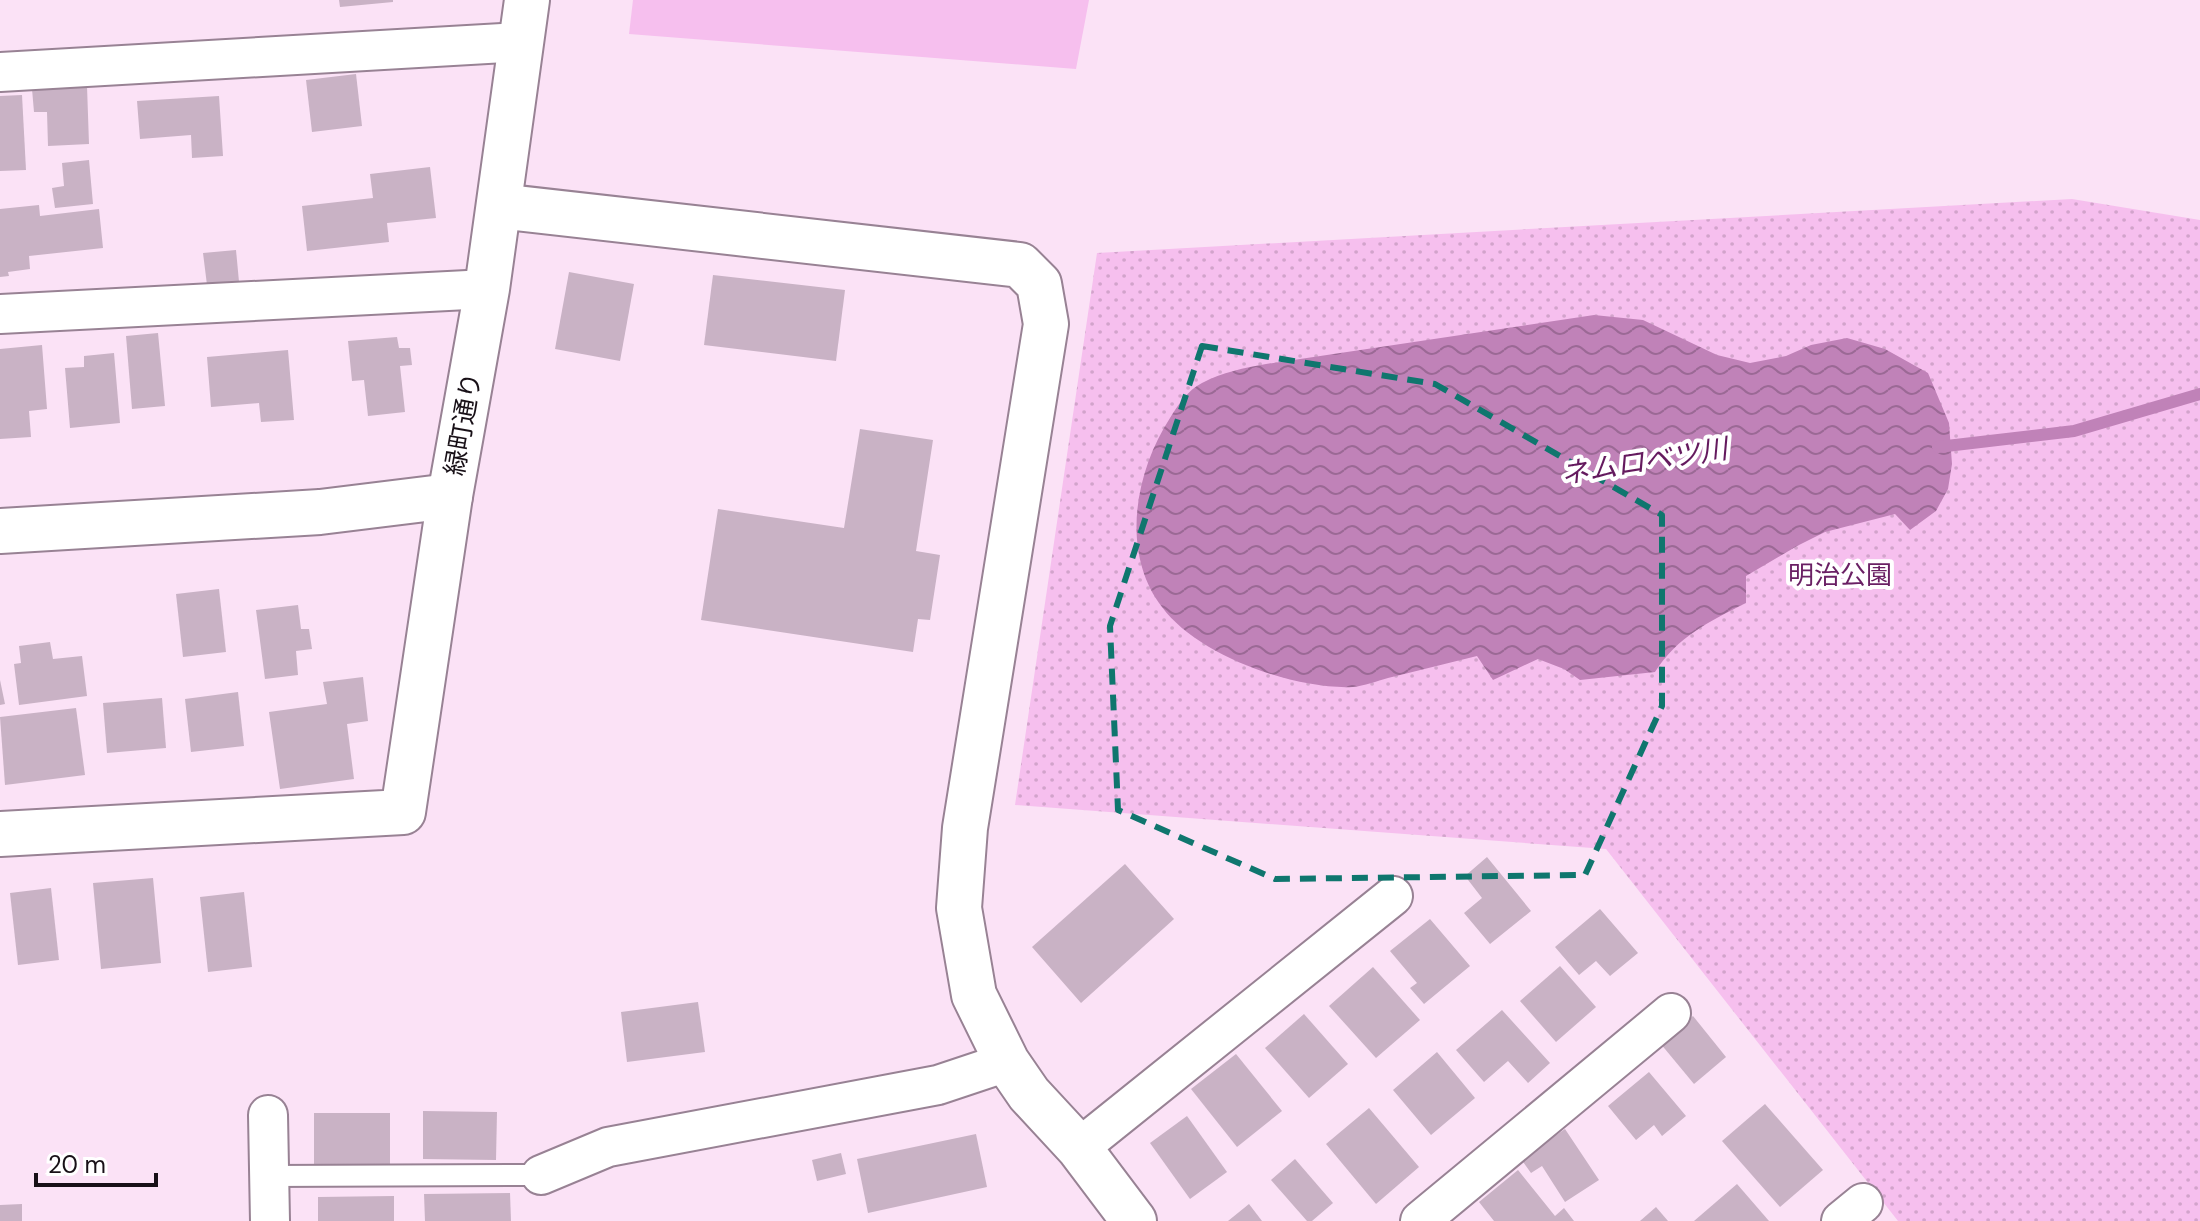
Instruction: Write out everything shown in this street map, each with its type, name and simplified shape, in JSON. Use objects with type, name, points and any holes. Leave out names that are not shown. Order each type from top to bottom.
[{"type":"street","points":[[0,72],[524,21]]},
{"type":"street","name":"緑町通り","points":[[0,531],[320,512],[450,496],[487,289],[524,21]]},
{"type":"street","points":[[499,206],[1020,265],[1039,284],[1046,324],[965,828],[959,908],[974,995],[1007,1062],[1029,1094],[1079,1148],[1134,1221]]},
{"type":"street","points":[[0,314],[487,289]]},
{"type":"street","points":[[0,834],[403,812],[450,496]]},
{"type":"street","points":[[1079,1148],[1393,896]]},
{"type":"street","points":[[1420,1221],[1671,1013]]},
{"type":"street","points":[[541,1175],[608,1147],[938,1085],[1007,1062]]},
{"type":"street","points":[[268,1115],[270,1221]]},
{"type":"lane","points":[[270,1176],[541,1175]]},
{"type":"highlighted area","points":[[1202,346],[1435,384],[1662,515],[1662,706],[1585,875],[1275,879],[1118,810],[1110,626]]},
{"type":"green space","points":[[633,0],[1089,0],[1076,69],[629,34]]},
{"type":"green space","name":"明治公園","points":[[2072,199],[2200,220],[2200,1221],[1898,1221],[1606,849],[1015,805],[1097,253]]},
{"type":"water","points":[[1594,315],[1643,320],[1717,355],[1750,363],[1847,338],[1885,349],[1928,373],[1949,423],[1952,464],[1948,489],[1936,511],[1910,530],[1895,514],[1825,532],[1746,576],[1746,603],[1684,640],[1655,672],[1580,680],[1564,669],[1538,659],[1493,680],[1477,656],[1362,686],[1303,683],[1248,666],[1222,654],[1198,640],[1162,607],[1149,585],[1141,562],[1137,512],[1141,487],[1158,439],[1180,403],[1197,386],[1226,373],[1266,364]]},
{"type":"building","points":[[339,0],[393,0],[393,2],[340,7]]},
{"type":"building","points":[[356,74],[362,126],[312,132],[306,80]]},
{"type":"building","points":[[87,86],[89,144],[48,146],[47,112],[34,112],[32,89]]},
{"type":"building","points":[[22,95],[26,170],[0,171],[0,96]]},
{"type":"building","points":[[219,96],[223,156],[192,158],[191,135],[140,139],[137,101]]},
{"type":"building","points":[[89,160],[93,204],[55,208],[52,188],[64,186],[62,163]]},
{"type":"building","points":[[430,167],[436,218],[387,223],[389,242],[307,251],[302,206],[373,198],[370,174]]},
{"type":"building","points":[[39,205],[40,216],[99,209],[103,248],[29,256],[30,269],[8,272],[9,276],[0,277],[0,209]]},
{"type":"building","points":[[236,250],[239,282],[207,285],[203,253]]},
{"type":"building","points":[[569,272],[634,284],[620,361],[555,349]]},
{"type":"building","points":[[713,275],[845,290],[836,361],[704,345]]},
{"type":"building","points":[[158,333],[165,406],[132,409],[126,336]]},
{"type":"building","points":[[397,337],[399,348],[410,348],[412,365],[400,366],[405,412],[368,416],[364,380],[352,381],[348,341]]},
{"type":"building","points":[[42,345],[47,409],[29,411],[31,437],[0,439],[0,349]]},
{"type":"building","points":[[288,350],[294,420],[261,422],[259,403],[211,407],[207,357]]},
{"type":"building","points":[[114,353],[120,423],[70,428],[65,368],[84,367],[84,356]]},
{"type":"building","points":[[860,429],[933,440],[916,551],[940,555],[930,620],[918,619],[913,652],[701,620],[718,509],[844,528]]},
{"type":"building","points":[[219,589],[226,652],[183,657],[176,594]]},
{"type":"building","points":[[298,605],[301,629],[309,629],[312,649],[296,651],[298,675],[265,679],[256,610]]},
{"type":"building","points":[[50,642],[53,659],[82,656],[87,696],[19,705],[14,664],[21,663],[19,646]]},
{"type":"building","points":[[363,677],[368,721],[347,724],[354,779],[280,789],[269,712],[327,704],[323,682]]},
{"type":"building","points":[[0,680],[5,704],[0,705]]},
{"type":"building","points":[[238,692],[244,746],[191,752],[185,699]]},
{"type":"building","points":[[162,698],[166,748],[107,753],[103,703]]},
{"type":"building","points":[[76,708],[85,775],[5,785],[0,717]]},
{"type":"building","points":[[1487,857],[1531,911],[1490,944],[1464,913],[1482,898],[1465,876]]},
{"type":"building","points":[[1125,864],[1174,919],[1081,1003],[1032,947]]},
{"type":"building","points":[[153,878],[161,963],[101,969],[93,883]]},
{"type":"building","points":[[51,888],[59,960],[18,965],[10,893]]},
{"type":"building","points":[[244,892],[252,967],[208,972],[200,897]]},
{"type":"building","points":[[1600,909],[1638,953],[1610,976],[1596,961],[1579,975],[1555,947]]},
{"type":"building","points":[[1430,919],[1470,966],[1424,1004],[1410,988],[1417,983],[1390,951]]},
{"type":"building","points":[[1560,966],[1596,1007],[1556,1042],[1520,1001]]},
{"type":"building","points":[[1373,967],[1420,1020],[1376,1058],[1329,1006]]},
{"type":"building","points":[[698,1002],[705,1052],[627,1062],[621,1012]]},
{"type":"building","points":[[1502,1010],[1550,1063],[1528,1083],[1508,1061],[1484,1082],[1456,1050]]},
{"type":"building","points":[[1304,1014],[1348,1064],[1309,1098],[1265,1048]]},
{"type":"building","points":[[1693,1016],[1726,1057],[1694,1084],[1660,1043]]},
{"type":"building","points":[[1437,1052],[1475,1098],[1431,1135],[1393,1090]]},
{"type":"building","points":[[1236,1054],[1282,1111],[1237,1147],[1191,1089]]},
{"type":"building","points":[[1649,1072],[1686,1116],[1662,1136],[1654,1125],[1636,1140],[1608,1106]]},
{"type":"building","points":[[1765,1104],[1823,1170],[1780,1207],[1722,1141]]},
{"type":"building","points":[[1369,1108],[1419,1167],[1376,1204],[1326,1144]]},
{"type":"building","points":[[423,1111],[497,1112],[496,1160],[423,1159]]},
{"type":"building","points":[[314,1113],[390,1113],[390,1166],[314,1166]]},
{"type":"building","points":[[1187,1116],[1227,1172],[1190,1199],[1150,1143]]},
{"type":"building","points":[[1565,1129],[1599,1180],[1565,1202],[1542,1166],[1531,1173],[1521,1159]]},
{"type":"building","points":[[976,1134],[987,1187],[868,1213],[857,1159]]},
{"type":"building","points":[[841,1153],[846,1174],[817,1181],[812,1160]]},
{"type":"building","points":[[1295,1159],[1333,1203],[1312,1221],[1307,1221],[1271,1180]]},
{"type":"building","points":[[1518,1170],[1555,1216],[1564,1208],[1574,1221],[1494,1221],[1479,1202]]},
{"type":"building","points":[[1737,1184],[1769,1221],[1694,1221]]},
{"type":"building","points":[[510,1193],[511,1221],[425,1221],[424,1194]]},
{"type":"building","points":[[394,1196],[394,1221],[318,1221],[318,1197]]},
{"type":"building","points":[[22,1204],[22,1221],[0,1221],[0,1205]]},
{"type":"building","points":[[1249,1204],[1262,1221],[1228,1221]]},
{"type":"building","points":[[1656,1207],[1668,1221],[1640,1221]]},
{"type":"waterway","name":"ネムロベツ川","points":[[1938,447],[2074,431],[2200,394]]}]
